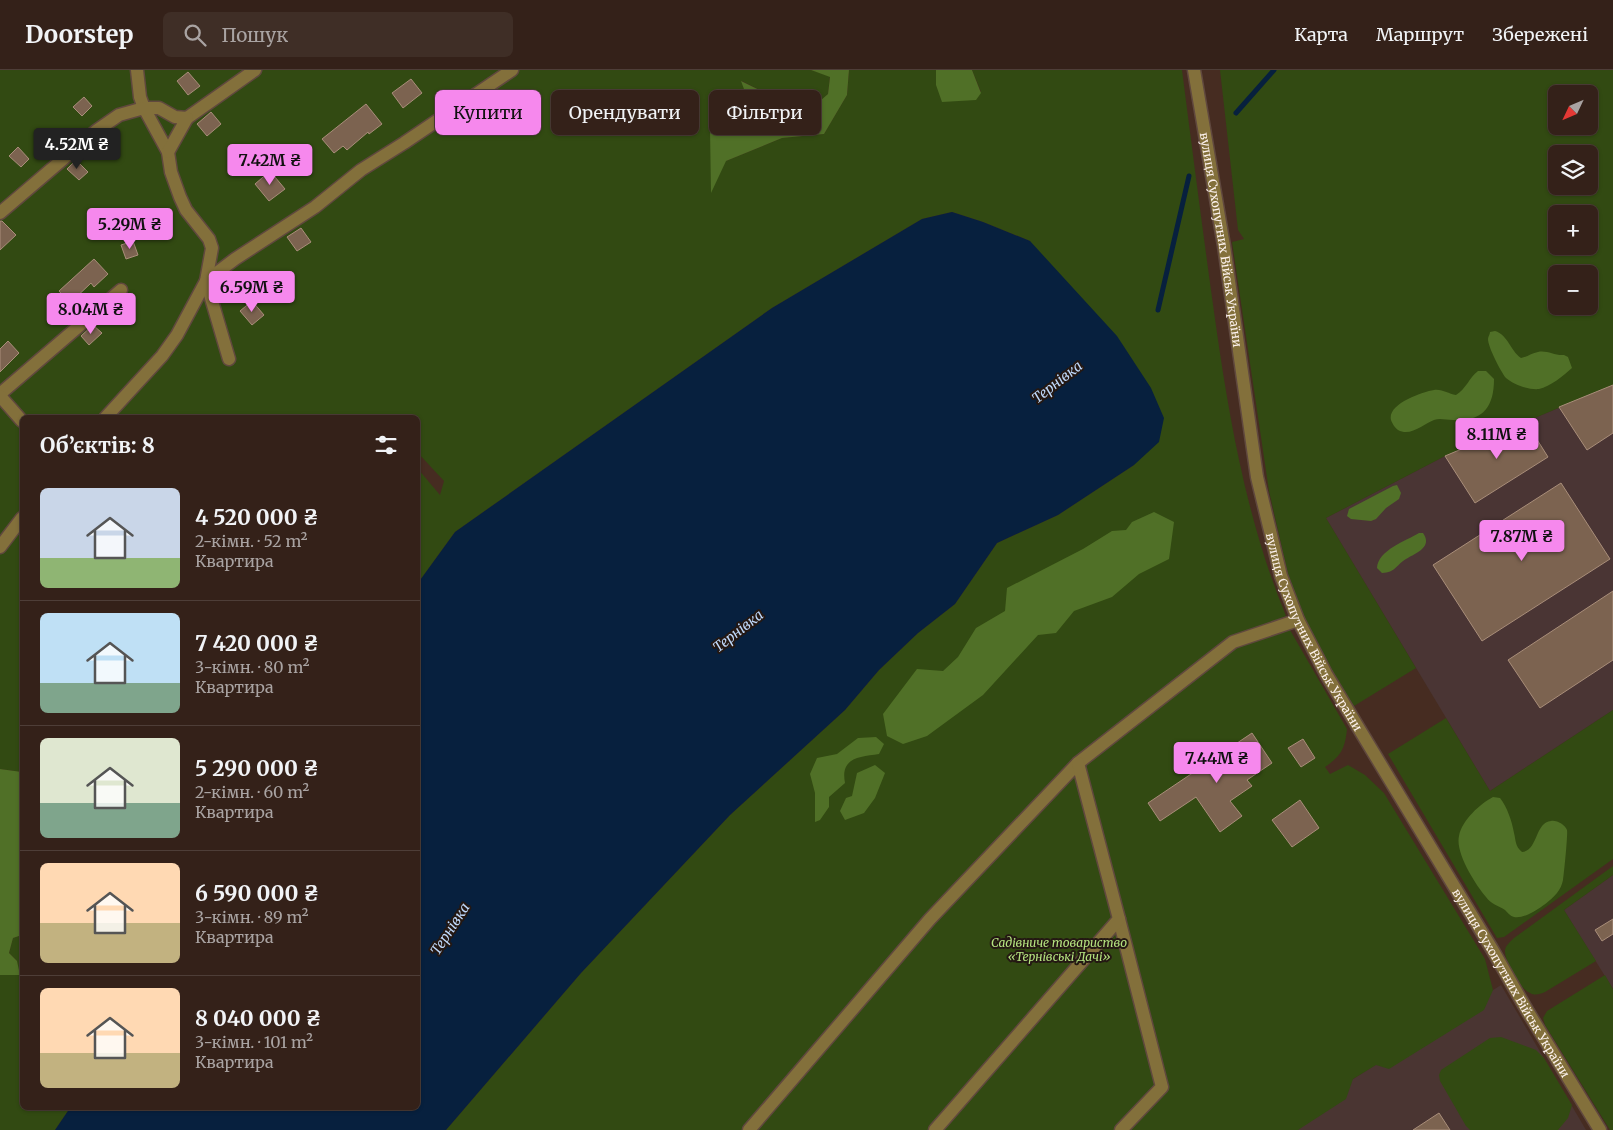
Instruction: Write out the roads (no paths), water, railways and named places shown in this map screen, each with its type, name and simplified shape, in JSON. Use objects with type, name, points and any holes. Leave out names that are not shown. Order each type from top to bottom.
[{"type":"street","points":[[108,415],[162,356],[177,335],[206,281],[212,248],[209,238],[186,210],[180,197],[171,172],[168,152],[140,97],[137,70]]},
{"type":"street","points":[[168,152],[187,118],[256,70]]},
{"type":"street","points":[[206,281],[235,259],[315,207],[361,170],[512,70]]},
{"type":"street","name":"вулиця Сухопутних Військ України","points":[[1194,70],[1225,256],[1257,477],[1281,576],[1298,620],[1326,674],[1600,1130]]},
{"type":"street","points":[[0,213],[96,131],[119,115],[144,108],[159,108],[175,117],[187,118]]},
{"type":"street","points":[[206,281],[229,359]]},
{"type":"street","points":[[20,419],[0,395],[121,290]]},
{"type":"street","points":[[0,547],[20,521]]},
{"type":"street","points":[[749,1130],[930,919],[1078,763],[1233,642],[1298,620]]},
{"type":"street","points":[[1078,763],[1162,1087],[1121,1130]]},
{"type":"street","points":[[935,1130],[1119,919]]},
{"type":"water","points":[[952,212],[1030,241],[1117,336],[1151,388],[1164,418],[1159,442],[1134,465],[1058,515],[997,543],[955,604],[918,633],[879,670],[845,710],[730,815],[581,973],[446,1130],[55,1130],[69,1110],[420,1110],[420,580],[455,532],[772,308],[922,219]]},
{"type":"waterway","name":"Тернівка","points":[[1236,113],[1274,70]]},
{"type":"waterway","name":"Тернівка","points":[[1158,310],[1189,176]]},
{"type":"park label","name":"Садівниче товариство «Тернівські Дачі»","points":[[1059,949]]}]
